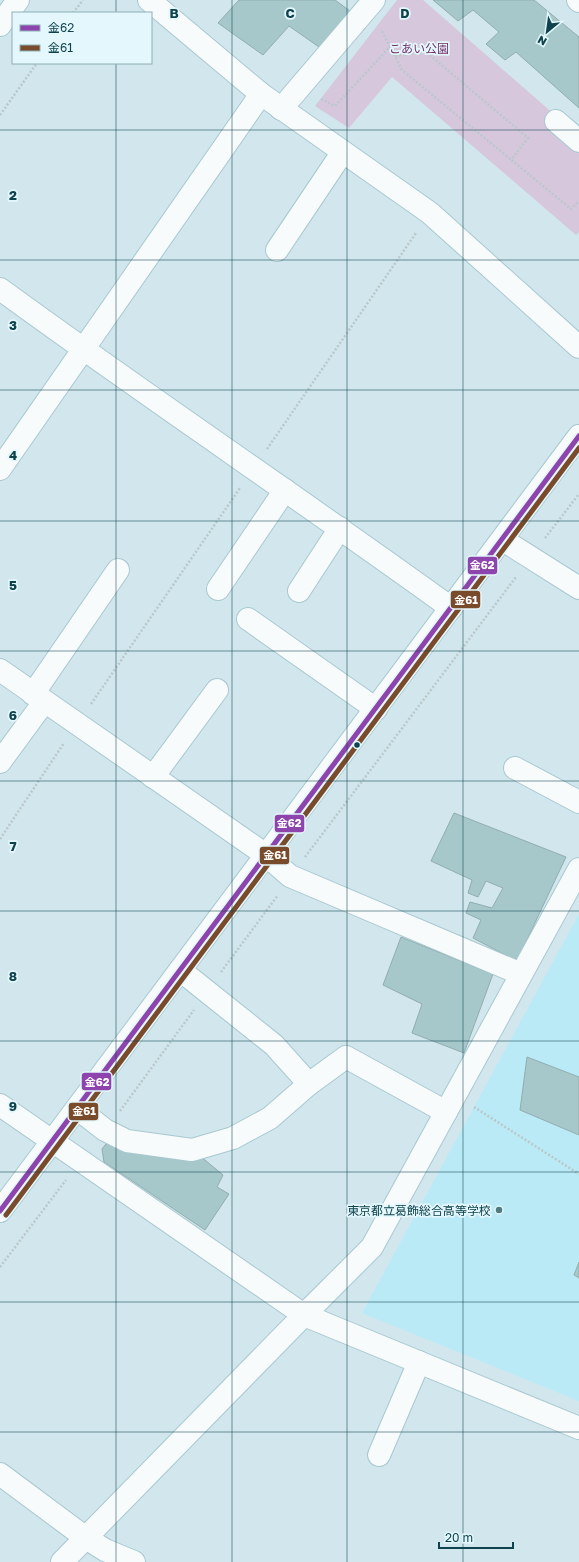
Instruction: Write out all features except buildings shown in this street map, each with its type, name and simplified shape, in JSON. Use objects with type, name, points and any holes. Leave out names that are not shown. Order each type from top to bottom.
[{"type":"street","points":[[0,25],[18,0]]},
{"type":"street","points":[[149,0],[261,94],[342,153],[430,213],[579,347]]},
{"type":"street","points":[[281,109],[374,0]]},
{"type":"street","points":[[0,469],[261,94]]},
{"type":"street","points":[[556,121],[579,141]]},
{"type":"street","points":[[277,250],[342,153]]},
{"type":"street","points":[[0,289],[83,350],[254,467],[452,608]]},
{"type":"street","points":[[0,1211],[78,1109],[579,436]]},
{"type":"street","points":[[218,589],[285,490]]},
{"type":"street","points":[[299,591],[340,528]]},
{"type":"street","points":[[503,540],[579,588]]},
{"type":"street","points":[[0,762],[118,570]]},
{"type":"street","points":[[248,619],[376,709]]},
{"type":"street","points":[[0,670],[266,855],[290,876],[520,974]]},
{"type":"street","points":[[154,777],[217,690]]},
{"type":"street","points":[[515,768],[579,802]]},
{"type":"street","points":[[62,1562],[372,1247],[520,974],[579,869]]},
{"type":"street","points":[[180,970],[274,1045],[309,1084]]},
{"type":"street","points":[[78,1109],[106,1130],[127,1141],[192,1150],[233,1138],[270,1118],[309,1084],[346,1056],[450,1104]]},
{"type":"street","points":[[0,1105],[53,1140],[304,1315],[579,1428]]},
{"type":"street","points":[[379,1455],[419,1362]]},
{"type":"street","points":[[0,1474],[86,1538],[105,1550],[134,1562]]},
{"type":"path","points":[[74,12],[83,0]]},
{"type":"path","points":[[380,26],[402,70],[571,209],[579,200]]},
{"type":"path","points":[[319,98],[335,106],[390,47]]},
{"type":"path","points":[[395,56],[426,52],[528,138],[511,160]]},
{"type":"path","points":[[0,115],[36,64]]},
{"type":"path","points":[[0,839],[77,724],[430,213]]},
{"type":"path","points":[[543,541],[579,494]]},
{"type":"path","points":[[301,862],[520,572]]},
{"type":"path","points":[[106,1130],[279,892]]},
{"type":"path","points":[[450,1104],[579,1174]]},
{"type":"path","points":[[0,1267],[70,1175]]},
{"type":"shaded area","name":"東京都立葛飾総合高等学校","points":[[579,914],[579,1401],[362,1313]]},
{"type":"green space","name":"こあい公園","points":[[397,0],[423,0],[579,136],[579,232],[576,235],[392,77],[349,128],[315,106]]},
{"type":"transit line","name":"金62","points":[[0,1211],[579,436]]},
{"type":"transit line","name":"金61","points":[[6,1215],[579,448]]},
{"type":"place","name":"東京都立葛飾総合高等学校","points":[[499,1210]]}]
